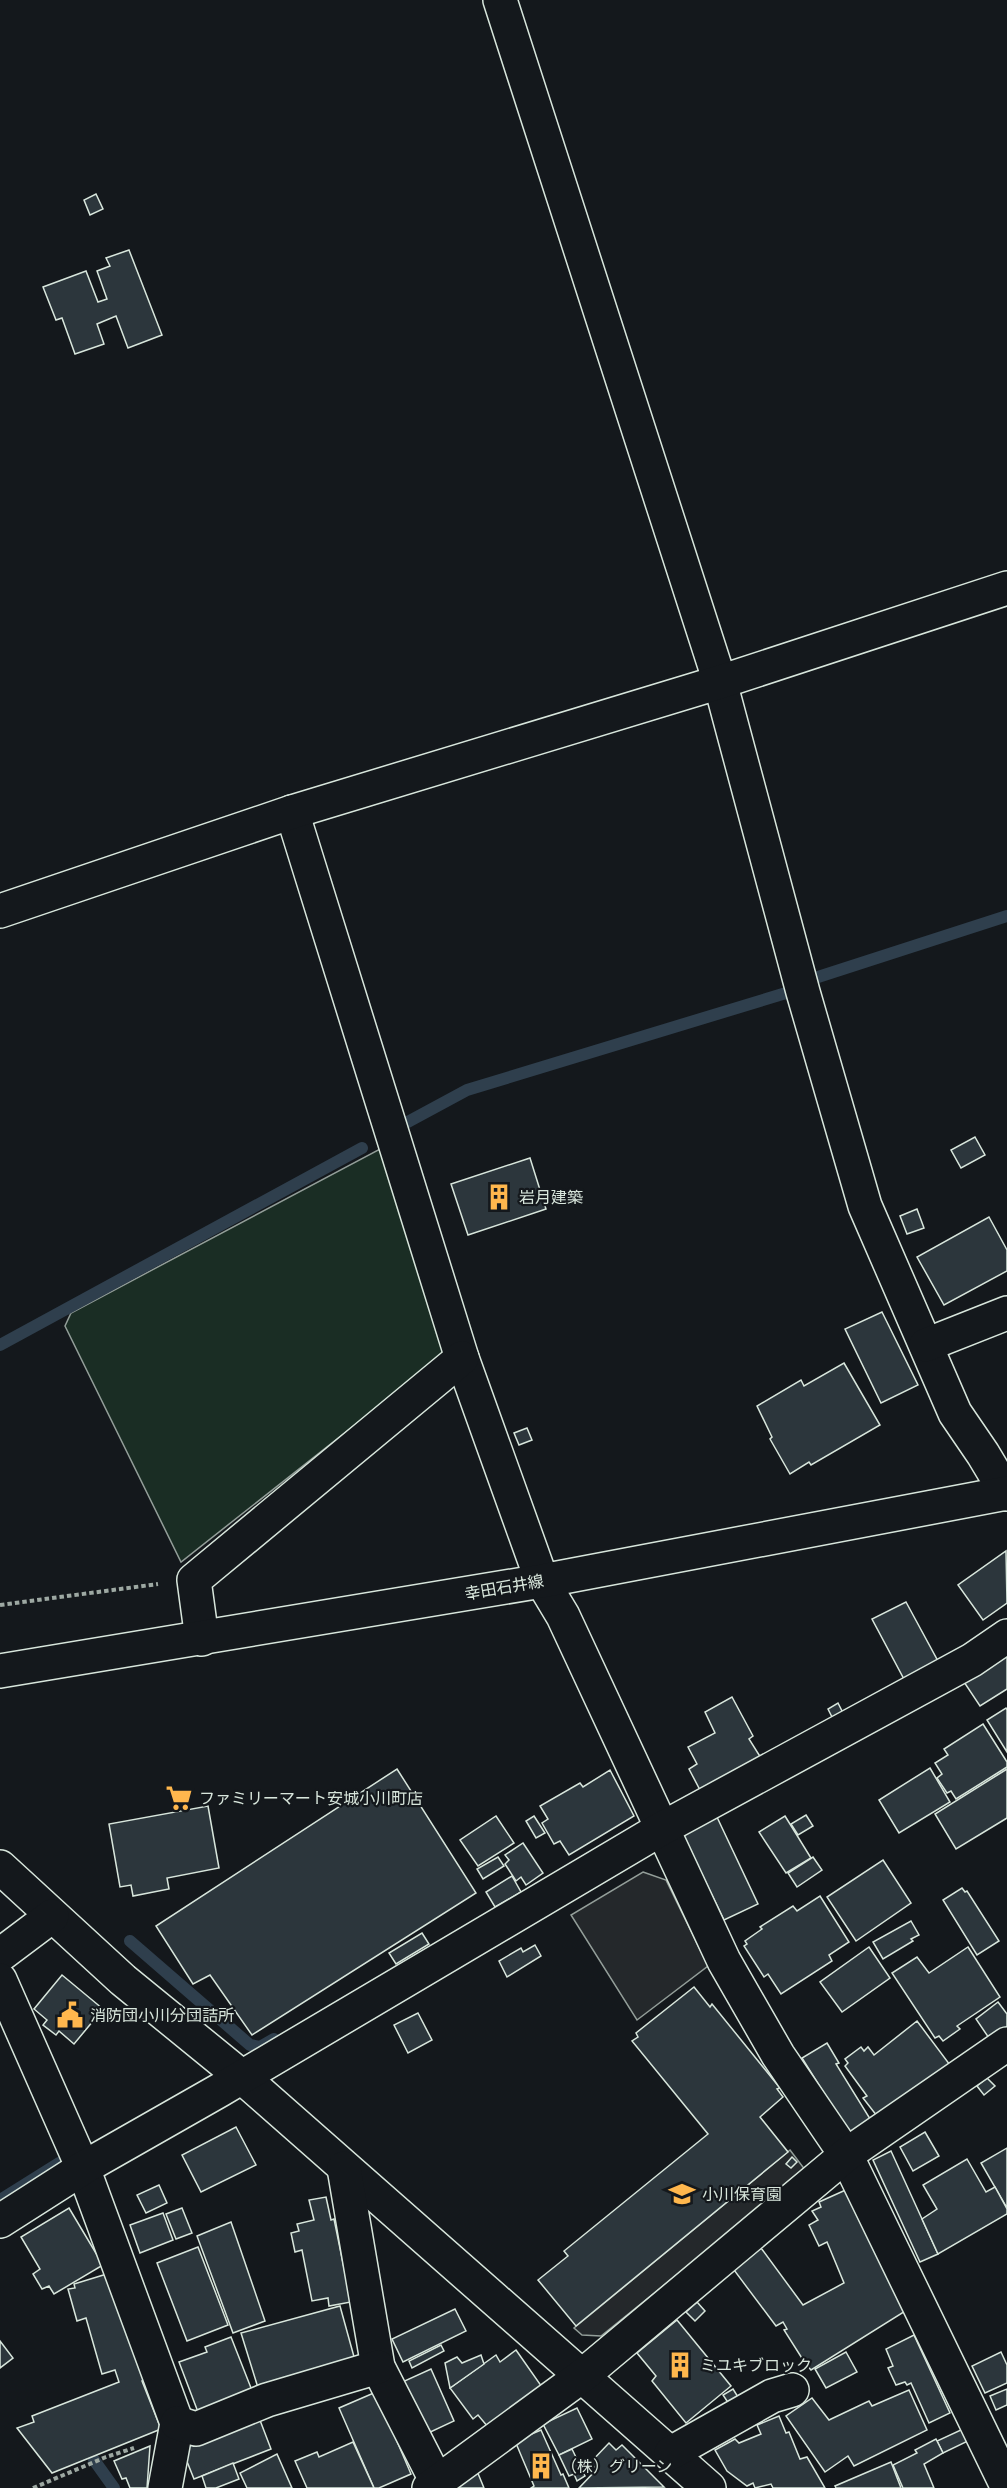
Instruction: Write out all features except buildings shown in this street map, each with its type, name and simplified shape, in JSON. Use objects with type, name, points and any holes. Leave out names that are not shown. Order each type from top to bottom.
[{"type":"street","points":[[500,0],[720,682],[803,992],[865,1206],[954,1413],[983,1454],[1007,1494]]},
{"type":"street","points":[[0,911],[292,812],[720,682],[1007,588]]},
{"type":"street","points":[[292,812],[462,1358],[542,1581],[563,1616],[724,1961],[778,2055],[846,2155],[1007,2486]]},
{"type":"street","points":[[926,1345],[1007,1313]]},
{"type":"street","points":[[202,1639],[194,1580],[462,1358]]},
{"type":"street","name":"幸田石井線","points":[[0,1671],[542,1581],[1007,1494]]},
{"type":"street","points":[[0,2222],[83,2168],[242,2077],[662,1829],[972,1660],[1007,1636]]},
{"type":"street","points":[[0,1867],[123,1980],[242,2077],[709,2488]]},
{"type":"street","points":[[0,1955],[52,1916]]},
{"type":"street","points":[[0,1980],[83,2168],[176,2430],[165,2488]]},
{"type":"street","points":[[344,2168],[378,2367],[436,2486],[582,2376],[846,2155],[1007,2044]]},
{"type":"street","points":[[176,2430],[196,2429],[267,2400],[378,2367]]},
{"type":"street","points":[[671,2453],[772,2396],[792,2390]]},
{"type":"path","points":[[0,1605],[194,1580]]},
{"type":"path","points":[[33,2488],[176,2430]]},
{"type":"green space","points":[[380,1149],[446,1353],[181,1562],[65,1326],[71,1313]]},
{"type":"shaded area","points":[[643,1872],[666,1880],[708,1966],[637,2020],[571,1915]]},
{"type":"shaded area","points":[[790,2150],[806,2171],[601,2336],[582,2335],[574,2328]]},
{"type":"waterway","points":[[818,977],[1007,916]]},
{"type":"waterway","points":[[404,1124],[467,1090],[786,993]]},
{"type":"waterway","points":[[0,1345],[362,1148]]},
{"type":"waterway","points":[[130,1941],[250,2045],[260,2047],[274,2039]]},
{"type":"waterway","points":[[0,2200],[59,2163]]},
{"type":"waterway","points":[[94,2460],[114,2488]]},
{"type":"place","name":"岩月建築","points":[[499,1197]]},
{"type":"place","name":"ファミリーマート安城小川町店","points":[[179,1798]]},
{"type":"place","name":"消防団小川分団詰所","points":[[70,2015]]},
{"type":"place","name":"小川保育園","points":[[682,2194]]},
{"type":"place","name":"ミユキブロック","points":[[680,2365]]},
{"type":"place","name":"（株）グリーン","points":[[541,2466]]}]
